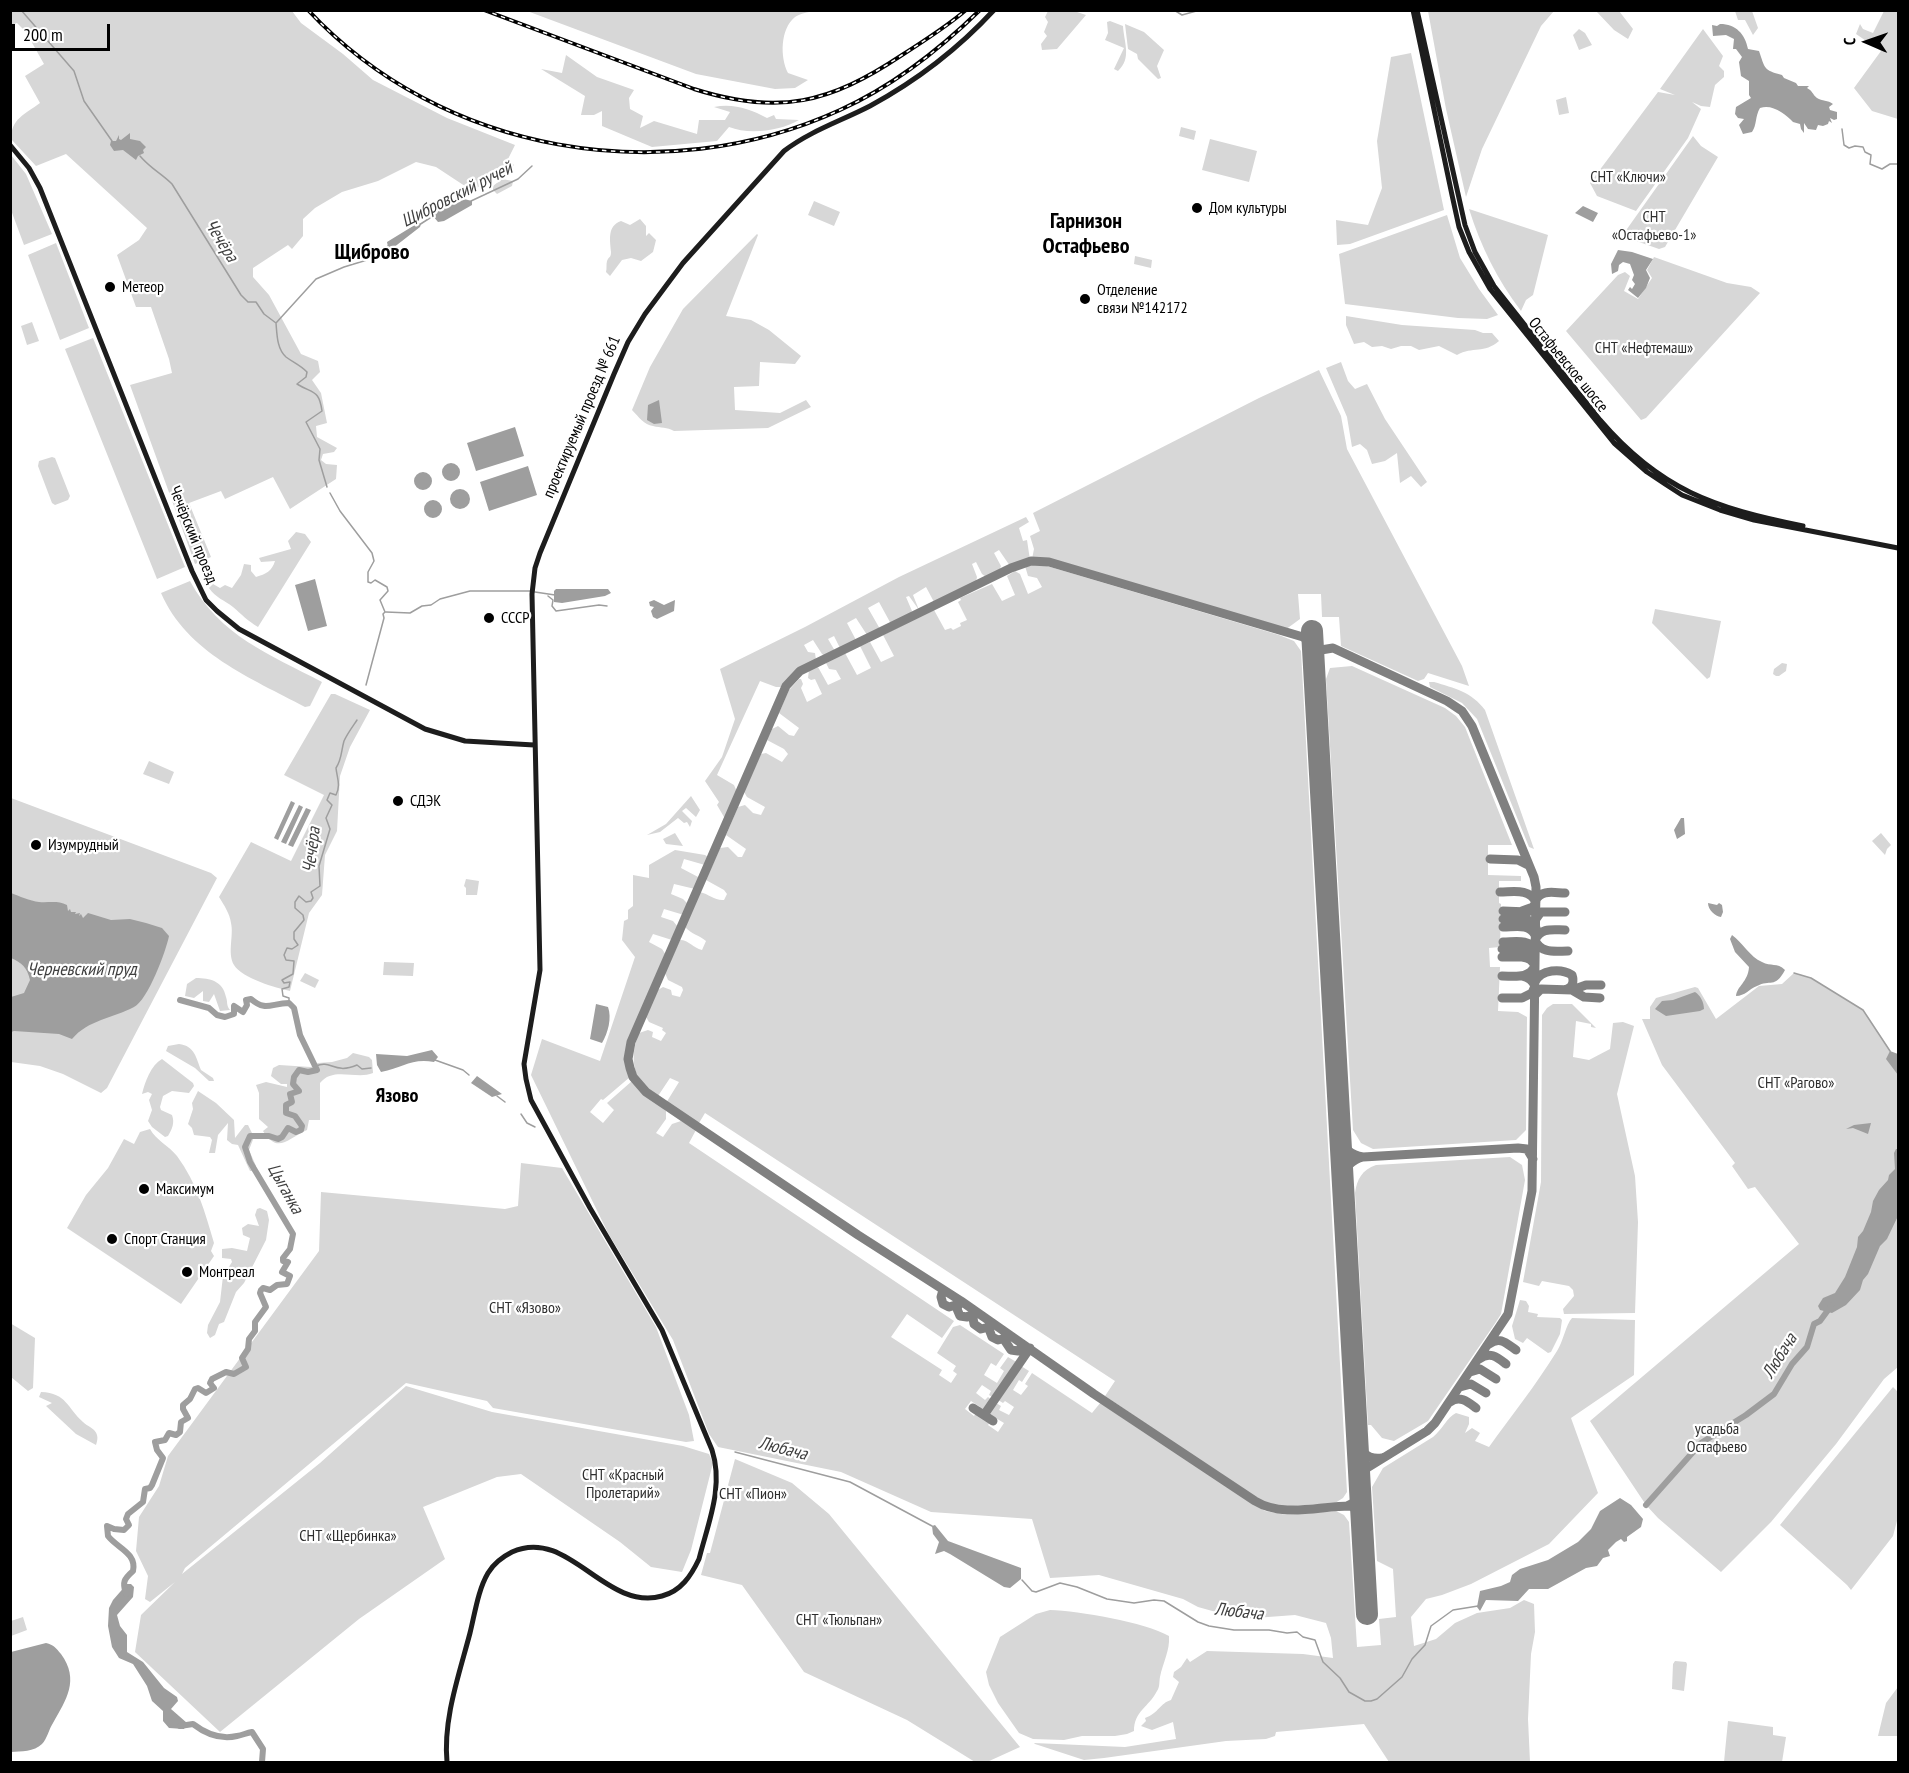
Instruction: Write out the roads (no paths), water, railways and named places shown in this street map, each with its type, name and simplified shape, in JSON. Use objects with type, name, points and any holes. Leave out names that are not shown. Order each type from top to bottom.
[{"type":"main road","name":"проектируемый проезд № 661","points":[[447,1762],[450,1711],[482,1585],[495,1564],[516,1550],[542,1548],[567,1558],[608,1585],[632,1597],[654,1598],[667,1595],[684,1584],[694,1570],[699,1559],[717,1489],[716,1464],[712,1450],[662,1330],[590,1208],[531,1100],[526,1079],[524,1064],[537,998],[540,958],[532,594],[535,568],[546,536],[628,342],[645,314],[683,263],[784,151],[916,78],[960,43],[994,10]]},
{"type":"main road","name":"Остафьевское шоссе","points":[[1415,10],[1459,227],[1469,252],[1497,298],[1614,443],[1634,462],[1682,495],[1720,510],[1769,523],[1899,546]]},
{"type":"main road","name":"Чечёрский проезд","points":[[10,145],[29,168],[40,188],[198,587],[210,604],[246,633],[425,729],[465,741],[534,745]]},
{"type":"water","points":[[1726,24],[1739,31],[1748,49],[1759,51],[1768,70],[1782,75],[1798,86],[1809,86],[1807,88],[1817,98],[1833,104],[1829,107],[1830,110],[1837,112],[1837,119],[1830,118],[1832,123],[1829,121],[1823,126],[1818,125],[1816,130],[1808,129],[1804,123],[1804,133],[1800,124],[1793,122],[1778,110],[1765,107],[1758,111],[1752,132],[1743,134],[1739,125],[1744,119],[1738,118],[1735,114],[1736,107],[1751,98],[1749,81],[1741,76],[1739,62],[1742,57],[1736,49],[1733,49],[1734,39],[1726,35],[1713,36],[1712,25]]},
{"type":"water","points":[[130,133],[130,139],[140,141],[146,147],[143,150],[144,153],[136,160],[123,150],[114,151],[110,145],[111,141],[116,141],[119,135],[121,140]]},
{"type":"water","points":[[464,199],[472,201],[472,205],[444,221],[438,222],[433,216],[436,207]]},
{"type":"water","points":[[1583,206],[1598,213],[1593,222],[1575,213]]},
{"type":"water","points":[[418,223],[421,224],[420,227],[393,248],[388,247],[387,242]]},
{"type":"water","points":[[1618,250],[1653,259],[1646,270],[1650,278],[1638,298],[1628,290],[1630,287],[1632,289],[1635,284],[1632,280],[1634,275],[1630,264],[1623,262],[1619,265],[1618,271],[1612,274],[1611,264]]},
{"type":"water","points":[[659,400],[662,423],[654,424],[647,420],[648,405]]},
{"type":"water","points":[[515,427],[524,456],[476,471],[467,443]]},
{"type":"water","points":[[451,463],[457,466],[460,472],[457,478],[451,481],[445,478],[442,472],[445,466]]},
{"type":"water","points":[[528,466],[537,495],[489,511],[480,482]]},
{"type":"water","points":[[419,472],[427,472],[432,477],[430,488],[419,490],[414,485],[414,477]]},
{"type":"water","points":[[460,489],[467,492],[470,499],[467,506],[460,509],[453,506],[450,499],[453,492]]},
{"type":"water","points":[[429,500],[437,500],[442,505],[440,516],[429,518],[424,513],[424,505]]},
{"type":"water","points":[[315,579],[327,626],[308,631],[295,585]]},
{"type":"water","points":[[556,589],[608,589],[611,593],[562,603],[554,602]]},
{"type":"water","points":[[654,600],[664,605],[675,600],[674,611],[657,619],[653,617],[651,611],[654,607],[650,606],[649,602]]},
{"type":"water","points":[[291,801],[295,803],[278,840],[274,838]]},
{"type":"water","points":[[299,805],[303,807],[286,844],[281,842]]},
{"type":"water","points":[[306,808],[311,810],[293,847],[288,845]]},
{"type":"water","points":[[1681,818],[1684,818],[1685,834],[1677,839],[1674,830]]},
{"type":"water","name":"Черневский пруд","points":[[11,893],[36,901],[63,903],[67,905],[68,911],[70,909],[71,912],[76,912],[75,914],[80,913],[79,916],[81,914],[83,918],[88,913],[111,920],[130,919],[162,928],[169,936],[167,943],[156,974],[139,1003],[85,1028],[72,1039],[59,1034],[11,1032],[11,997],[24,993],[30,980],[24,966],[11,958]]},
{"type":"water","points":[[1708,903],[1722,905],[1721,917],[1712,912]]},
{"type":"water","points":[[1732,935],[1758,960],[1785,970],[1778,980],[1754,987],[1736,996],[1747,976],[1749,967],[1735,952],[1730,939]]},
{"type":"water","points":[[1695,992],[1703,1004],[1704,1009],[1700,1011],[1666,1016],[1655,1009],[1662,1001],[1673,1000]]},
{"type":"water","points":[[596,1004],[608,1007],[610,1016],[602,1043],[590,1039]]},
{"type":"water","points":[[432,1050],[438,1057],[434,1062],[413,1062],[381,1072],[377,1065],[376,1054],[407,1056]]},
{"type":"water","points":[[1890,1051],[1898,1054],[1898,1075],[1886,1059]]},
{"type":"water","points":[[477,1076],[502,1094],[492,1097],[471,1083]]},
{"type":"water","points":[[1871,1123],[1868,1134],[1853,1128],[1846,1129],[1854,1125]]},
{"type":"water","points":[[1896,1149],[1898,1149],[1898,1216],[1887,1239],[1880,1246],[1860,1290],[1846,1305],[1832,1313],[1820,1310],[1818,1306],[1823,1298],[1835,1293],[1845,1277],[1857,1247],[1858,1237],[1871,1212],[1873,1201],[1895,1169]]},
{"type":"water","points":[[1620,1498],[1631,1505],[1643,1519],[1641,1527],[1627,1537],[1627,1541],[1624,1542],[1621,1539],[1608,1550],[1610,1556],[1603,1558],[1597,1566],[1586,1568],[1548,1589],[1529,1589],[1518,1601],[1486,1600],[1480,1611],[1477,1607],[1480,1591],[1510,1582],[1512,1575],[1520,1569],[1548,1560],[1578,1542],[1591,1529],[1600,1511]]},
{"type":"water","points":[[935,1525],[948,1541],[1021,1568],[1021,1579],[1010,1588],[1004,1587],[944,1551],[935,1554],[939,1542],[933,1534],[932,1526]]},
{"type":"water","points":[[127,1584],[134,1587],[133,1597],[117,1615],[120,1626],[127,1635],[127,1652],[143,1662],[164,1688],[177,1697],[178,1701],[171,1709],[187,1723],[184,1729],[169,1728],[163,1721],[163,1711],[152,1701],[147,1686],[133,1664],[119,1658],[112,1647],[108,1626],[109,1608]]},
{"type":"water","points":[[46,1643],[56,1648],[67,1663],[70,1673],[69,1690],[42,1744],[31,1750],[11,1752],[11,1652]]},
{"type":"waterway","name":"Чечёра","points":[[21,10],[74,71],[84,101],[112,141]]},
{"type":"waterway","points":[[1174,10],[1182,15],[1200,10]]},
{"type":"waterway","points":[[1842,129],[1844,145],[1849,148],[1863,147],[1865,152],[1871,155],[1870,164],[1882,169],[1890,164],[1898,164]]},
{"type":"waterway","name":"Чечёра","points":[[140,156],[172,184],[241,295],[248,302],[256,302],[264,314],[276,323],[278,342],[283,354],[307,372],[306,377],[297,384],[317,395],[321,404],[322,411],[306,422],[320,449],[319,460],[327,487]]},
{"type":"waterway","name":"Щибровский ручей","points":[[471,201],[518,179],[532,166]]},
{"type":"waterway","name":"Щибровский ручей","points":[[419,225],[433,216]]},
{"type":"waterway","name":"Щибровский ручей","points":[[276,323],[316,279],[367,260],[388,246]]},
{"type":"waterway","name":"Чечёра","points":[[330,493],[340,511],[372,553],[374,561],[368,572],[368,582],[375,580],[387,587],[388,591],[380,600],[385,612],[366,685]]},
{"type":"waterway","points":[[386,612],[410,613],[440,599],[470,591],[530,591]]},
{"type":"waterway","points":[[535,592],[555,595]]},
{"type":"waterway","points":[[548,596],[553,600],[552,606],[556,611],[607,606]]},
{"type":"waterway","name":"Чечёра","points":[[289,1003],[289,998],[283,996],[282,989],[289,987],[290,982],[284,983],[282,980],[293,974],[294,961],[286,960],[284,955],[287,948],[292,949],[298,945],[294,939],[294,932],[304,920],[303,915],[295,908],[295,902],[299,896],[306,902],[311,901],[313,898],[311,892],[320,886],[319,866],[330,829],[326,818],[332,805],[327,800],[330,793],[336,795],[338,785],[336,768],[344,741],[357,720]]},
{"type":"waterway","points":[[1794,973],[1811,978],[1863,1010],[1890,1051]]},
{"type":"waterway","name":"Цыганка","points":[[126,1594],[124,1584],[133,1571],[132,1560],[108,1536],[107,1526],[124,1530],[129,1525],[126,1519],[128,1514],[143,1502],[145,1489],[152,1485],[163,1458],[155,1442],[165,1440],[169,1433],[176,1435],[180,1432],[181,1422],[188,1418],[183,1405],[190,1399],[195,1389],[198,1388],[206,1393],[214,1388],[210,1383],[212,1379],[226,1372],[234,1374],[246,1367],[242,1358],[248,1349],[249,1339],[255,1331],[255,1322],[266,1307],[260,1293],[261,1290],[263,1288],[270,1290],[277,1285],[287,1284],[290,1276],[282,1272],[288,1262],[283,1261],[283,1258],[290,1249],[293,1234],[250,1162],[245,1147],[250,1136],[269,1136],[278,1139],[288,1128],[296,1132],[301,1130],[302,1126],[295,1116],[286,1113],[286,1105],[292,1102],[290,1094],[299,1091],[293,1084],[294,1077],[299,1070],[308,1072],[317,1070],[300,1035],[294,1008],[289,1003],[265,1006],[251,999],[246,1000],[247,1005],[243,1012],[234,1006],[234,1014],[225,1017],[217,1015],[209,1008],[180,1000]]},
{"type":"waterway","points":[[435,1060],[463,1070],[469,1075]]},
{"type":"waterway","points":[[316,1066],[326,1064],[338,1068],[349,1068],[357,1065],[362,1069],[371,1068]]},
{"type":"waterway","points":[[497,1096],[505,1102]]},
{"type":"waterway","points":[[521,1114],[527,1123],[535,1127]]},
{"type":"waterway","name":"Любача","points":[[1646,1505],[1701,1443],[1746,1415],[1774,1394],[1792,1364],[1807,1347],[1814,1324],[1820,1321],[1831,1306]]},
{"type":"waterway","name":"Любача","points":[[735,1452],[850,1482],[932,1526]]},
{"type":"waterway","name":"Любача","points":[[1022,1580],[1032,1591],[1036,1592],[1060,1583],[1107,1599],[1134,1603],[1164,1601],[1198,1622],[1209,1626],[1234,1630],[1297,1632],[1303,1637],[1315,1640],[1323,1662],[1340,1678],[1349,1692],[1365,1701],[1377,1699],[1402,1677],[1412,1659],[1425,1645],[1431,1626],[1453,1610],[1478,1606]]},
{"type":"waterway","name":"Цыганка","points":[[180,1726],[193,1724],[219,1737],[252,1732],[263,1749],[262,1762]]},
{"type":"railway","points":[[308,10],[362,59],[423,98],[489,126],[558,144],[629,152],[701,149],[772,135],[840,110],[897,79],[948,40],[980,10]]},
{"type":"railway","points":[[484,10],[694,89],[752,102],[778,103],[827,94],[851,84],[876,71],[943,28],[966,10]]},
{"type":"place","name":"Дом культуры","points":[[1197,208]]},
{"type":"place","name":"Метеор","points":[[110,287]]},
{"type":"place","name":"Отделение связи №142172","points":[[1085,299]]},
{"type":"place","name":"СССР","points":[[489,618]]},
{"type":"place","name":"СДЭК","points":[[398,801]]},
{"type":"place","name":"Изумрудный","points":[[36,845]]},
{"type":"place","name":"Максимум","points":[[144,1189]]},
{"type":"place","name":"Спорт Станция","points":[[112,1239]]},
{"type":"place","name":"Монтреал","points":[[187,1272]]},
{"type":"district","name":"Гарнизон Остафьево","points":[[1086,234]]},
{"type":"district","name":"Щиброво","points":[[372,253]]},
{"type":"district","name":"Язово","points":[[397,1096]]},
{"type":"park label","name":"СНТ «Ключи»","points":[[1628,177]]},
{"type":"park label","name":"СНТ «Остафьево-1»","points":[[1654,226]]},
{"type":"park label","name":"СНТ «Нефтемаш»","points":[[1644,348]]},
{"type":"park label","name":"СНТ «Рагово»","points":[[1796,1083]]},
{"type":"park label","name":"СНТ «Язово»","points":[[525,1308]]},
{"type":"park label","name":"усадьба Остафьево","points":[[1717,1438]]},
{"type":"park label","name":"СНТ «Красный Пролетарий»","points":[[623,1484]]},
{"type":"park label","name":"СНТ «Пион»","points":[[753,1494]]},
{"type":"park label","name":"СНТ «Щербинка»","points":[[348,1536]]},
{"type":"park label","name":"СНТ «Тюльпан»","points":[[839,1620]]}]
